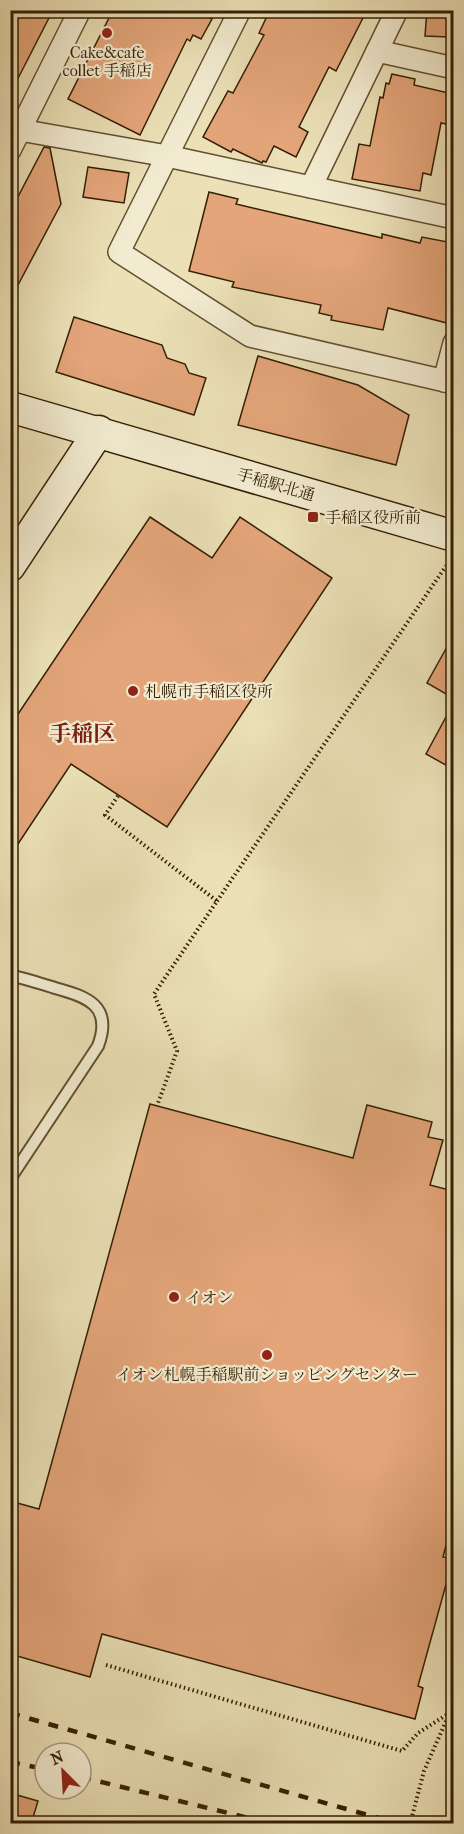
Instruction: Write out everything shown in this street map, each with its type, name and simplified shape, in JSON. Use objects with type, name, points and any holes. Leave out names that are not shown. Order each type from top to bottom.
[{"type":"street","points":[[10,150],[80,10]]},
{"type":"street","points":[[240,10],[119,252],[250,336],[448,382],[453,343]]},
{"type":"street","points":[[311,187],[397,10]]},
{"type":"street","points":[[377,51],[453,68]]},
{"type":"street","points":[[20,130],[167,156],[453,218]]},
{"type":"street","name":"手稲駅北通","points":[[10,407],[99,431],[453,536]]},
{"type":"street","points":[[10,566],[99,431]]},
{"type":"lane","points":[[10,975],[81,995],[93,1002],[100,1012],[103,1035],[10,1179]]},
{"type":"path","points":[[157,1106],[177,1052],[154,994],[446,566]]},
{"type":"path","points":[[118,796],[105,815],[217,901]]},
{"type":"path","points":[[106,1665],[402,1750],[418,1733],[451,1712]]},
{"type":"path","points":[[410,1824],[424,1771],[447,1719]]},
{"type":"building","points":[[10,10],[53,10],[10,94]]},
{"type":"building","points":[[113,10],[195,10],[212,19],[201,39],[193,35],[190,41],[187,39],[140,135],[68,99]]},
{"type":"building","points":[[270,10],[367,10],[336,71],[329,67],[299,127],[308,132],[296,157],[274,146],[266,162],[262,163],[233,149],[231,152],[203,137],[228,91],[233,93],[264,35],[259,33]]},
{"type":"building","points":[[427,10],[451,10],[449,37],[425,36]]},
{"type":"building","points":[[392,74],[415,79],[414,85],[453,94],[451,125],[441,123],[431,175],[423,173],[420,191],[352,179],[359,144],[370,146],[380,97],[383,98],[386,83],[389,84]]},
{"type":"building","points":[[44,147],[50,148],[61,204],[10,300],[10,212]]},
{"type":"building","points":[[88,167],[129,173],[124,203],[83,197]]},
{"type":"building","points":[[209,192],[238,199],[236,204],[382,238],[382,234],[420,243],[422,237],[453,243],[453,261],[447,295],[453,298],[447,323],[388,308],[383,330],[331,320],[332,316],[319,313],[321,305],[232,287],[234,282],[189,271]]},
{"type":"building","points":[[74,317],[162,345],[167,358],[185,364],[189,373],[206,378],[194,415],[56,372]]},
{"type":"building","points":[[258,356],[358,385],[409,415],[396,465],[238,425]]},
{"type":"building","points":[[150,517],[212,558],[240,517],[332,578],[167,827],[71,764],[10,856],[10,726]]},
{"type":"building","points":[[453,636],[453,698],[427,683]]},
{"type":"building","points":[[453,704],[453,769],[426,754]]},
{"type":"building","name":"イオン札幌手稲駅前ショッピングセンター","points":[[150,1104],[353,1158],[367,1105],[432,1122],[428,1137],[443,1140],[430,1185],[453,1191],[453,1519],[443,1557],[453,1559],[418,1686],[423,1688],[415,1719],[102,1634],[90,1677],[10,1654],[10,1501],[39,1509]]},
{"type":"building","points":[[10,1793],[38,1801],[31,1824],[10,1824]]},
{"type":"railway","points":[[10,1713],[399,1824]]},
{"type":"railway","points":[[10,1762],[33,1767]]},
{"type":"railway","points":[[93,1780],[273,1824]]},
{"type":"place","name":"Cake&cafe collet 手稲店","points":[[107,33]]},
{"type":"place","name":"手稲区役所前","points":[[313,517]]},
{"type":"place","name":"札幌市手稲区役所","points":[[133,691]]},
{"type":"place","name":"イオン","points":[[174,1297]]},
{"type":"place","name":"イオン札幌手稲駅前ショッピングセンター","points":[[267,1355]]},
{"type":"district","name":"手稲区","points":[[82,733]]}]
